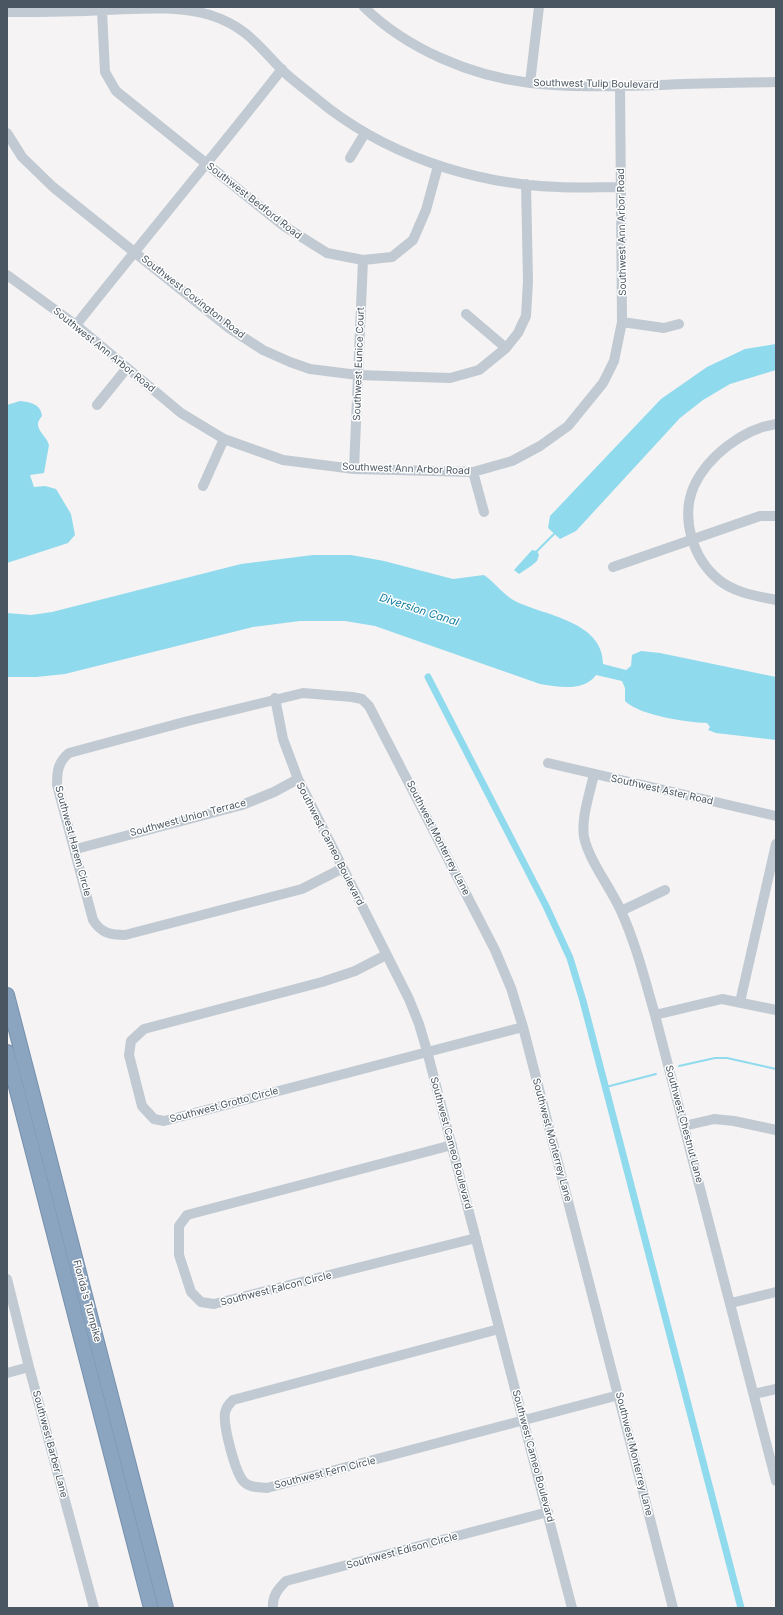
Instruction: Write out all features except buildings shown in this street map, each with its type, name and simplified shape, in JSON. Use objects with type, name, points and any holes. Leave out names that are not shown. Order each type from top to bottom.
[{"type":"highway","name":"Florida's Turnpike","points":[[7,995],[166,1608]]},
{"type":"highway","name":"Florida's Turnpike","points":[[7,1052],[152,1608]]},
{"type":"street","name":"Southwest Tulip Boulevard","points":[[364,7],[394,31],[447,60],[473,70],[530,83],[620,86],[776,82]]},
{"type":"street","points":[[530,83],[539,7]]},
{"type":"street","points":[[7,12],[102,11],[164,8],[210,15],[241,28],[263,48],[282,69],[319,101],[365,132],[406,154],[438,166],[490,179],[558,187],[621,187]]},
{"type":"street","name":"Southwest Bedford Road","points":[[102,11],[105,72],[116,91],[284,226],[312,245],[327,253],[363,260],[392,257],[413,240],[426,210],[438,166]]},
{"type":"street","points":[[76,325],[134,252],[207,165],[282,69]]},
{"type":"street","name":"Southwest Ann Arbor Road","points":[[7,275],[76,325],[181,413],[224,439],[283,460],[354,468],[473,472],[512,462],[540,446],[568,426],[603,383],[614,361],[622,322],[620,86]]},
{"type":"street","points":[[350,158],[365,132]]},
{"type":"street","name":"Southwest Covington Road","points":[[7,133],[22,157],[53,187],[229,328],[262,350],[290,362],[310,369],[358,375],[450,378],[479,370],[506,348],[518,333],[526,316],[528,281],[526,184]]},
{"type":"street","name":"Southwest Eunice Court","points":[[354,468],[363,260]]},
{"type":"street","points":[[466,314],[506,348]]},
{"type":"street","points":[[622,322],[664,328],[679,324]]},
{"type":"street","points":[[97,405],[127,368]]},
{"type":"street","points":[[776,424],[739,438],[708,463],[694,486],[689,518],[693,541],[699,555],[719,580],[741,592],[776,600]]},
{"type":"street","points":[[203,486],[224,439]]},
{"type":"street","points":[[473,472],[484,512]]},
{"type":"street","points":[[613,567],[693,541],[760,516],[776,516]]},
{"type":"street","name":"Southwest Harem Circle","points":[[342,868],[302,889],[125,935],[110,935],[98,928],[93,920],[76,849],[57,784],[57,772],[61,760],[69,753],[275,698],[303,692],[362,699]]},
{"type":"street","name":"Southwest Cameo Boulevard","points":[[275,698],[283,740],[298,779],[409,999],[428,1051],[523,1422],[548,1512],[569,1607]]},
{"type":"street","name":"Southwest Monterrey Lane","points":[[362,699],[376,715],[495,950],[511,988],[523,1027],[674,1608]]},
{"type":"street","name":"Southwest Aster Road","points":[[548,763],[776,816]]},
{"type":"street","name":"Southwest Chestnut Lane","points":[[594,774],[584,824],[584,837],[590,852],[621,911],[638,956],[731,1303],[776,1481]]},
{"type":"street","name":"Southwest Union Terrace","points":[[76,849],[242,805],[274,792],[298,779]]},
{"type":"street","points":[[740,1002],[776,844]]},
{"type":"street","points":[[621,911],[665,890]]},
{"type":"street","name":"Southwest Grotto Circle","points":[[386,955],[355,971],[322,982],[144,1029],[131,1041],[129,1055],[142,1106],[154,1119],[164,1122],[523,1027]]},
{"type":"street","points":[[655,1015],[722,999],[776,1010]]},
{"type":"street","points":[[684,1126],[714,1119],[734,1121],[776,1130]]},
{"type":"street","name":"Southwest Falcon Circle","points":[[452,1145],[187,1215],[179,1226],[179,1255],[191,1292],[201,1302],[214,1304],[476,1238]]},
{"type":"street","name":"Southwest Barber Lane","points":[[7,1279],[29,1367],[94,1608]]},
{"type":"street","points":[[731,1303],[776,1292]]},
{"type":"street","name":"Southwest Fern Circle","points":[[499,1329],[243,1396],[234,1400],[227,1407],[225,1414],[227,1431],[238,1474],[244,1482],[252,1487],[267,1488],[523,1422],[619,1395]]},
{"type":"street","points":[[7,1373],[29,1367]]},
{"type":"street","points":[[754,1394],[776,1388]]},
{"type":"street","name":"Southwest Edison Circle","points":[[273,1608],[274,1596],[278,1588],[286,1581],[548,1512]]},
{"type":"water","points":[[776,344],[776,370],[730,384],[703,400],[680,418],[576,531],[560,539],[548,528],[550,516],[661,399],[707,367],[745,349]]},
{"type":"water","points":[[20,401],[34,404],[40,409],[42,416],[38,424],[39,428],[49,445],[44,473],[30,475],[34,487],[45,486],[56,489],[71,514],[75,535],[68,543],[7,563],[7,405]]},
{"type":"water","points":[[532,550],[537,551],[539,555],[537,561],[519,574],[514,570]]},
{"type":"water","name":"Diversion Canal","points":[[313,555],[351,555],[384,561],[453,579],[484,575],[515,601],[556,616],[583,629],[593,638],[600,650],[603,664],[626,670],[631,666],[632,655],[641,651],[660,653],[776,677],[776,740],[716,733],[708,730],[710,727],[707,723],[676,720],[642,711],[625,701],[625,688],[622,681],[596,675],[585,684],[578,686],[562,687],[540,684],[375,626],[345,621],[300,621],[253,627],[65,674],[36,677],[7,677],[7,613],[31,615],[52,612],[241,564]]},
{"type":"waterway","points":[[537,551],[554,534]]},
{"type":"waterway","points":[[428,677],[546,906],[570,958],[583,1001],[741,1608]]},
{"type":"waterway","points":[[679,1066],[715,1058],[727,1058],[776,1069]]},
{"type":"waterway","points":[[606,1087],[656,1074]]}]
